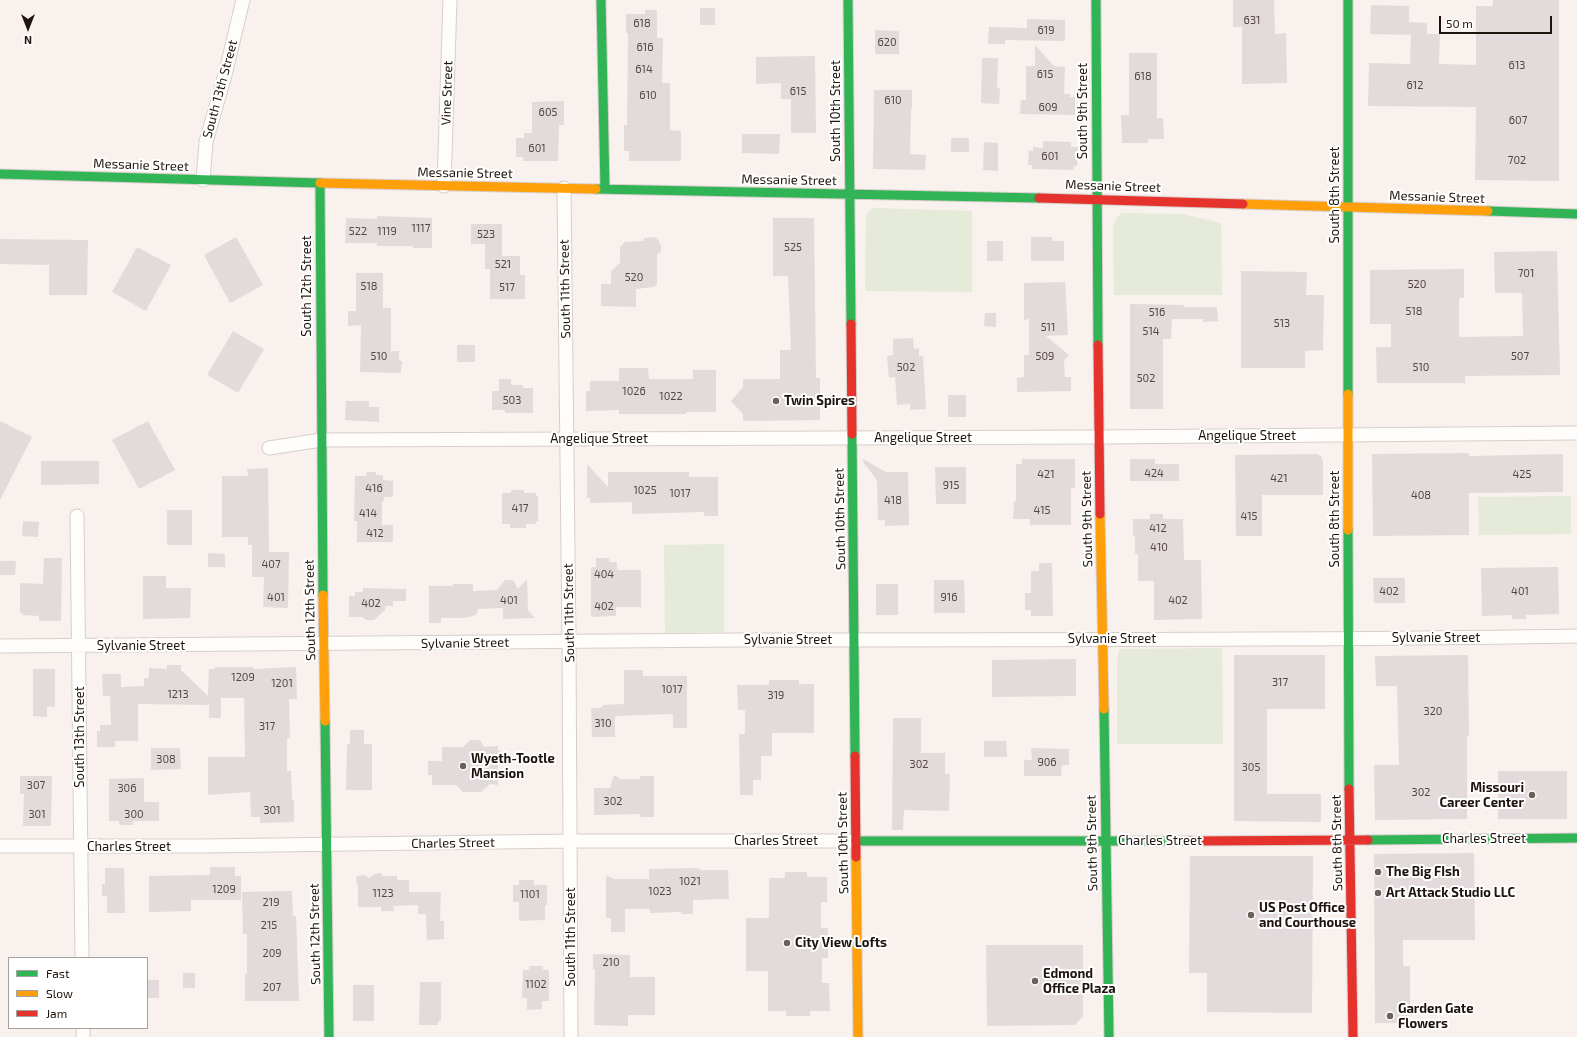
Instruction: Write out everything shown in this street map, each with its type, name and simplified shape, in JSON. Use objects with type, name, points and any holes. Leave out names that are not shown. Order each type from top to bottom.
[{"type":"main road","points":[[601,0],[605,189]]},
{"type":"main road","name":"South 10th Street","points":[[848,0],[858,1037]]},
{"type":"main road","name":"South 9th Street","points":[[1096,0],[1098,437],[1109,1037]]},
{"type":"main road","name":"South 8th Street","points":[[1348,0],[1348,639],[1353,1037]]},
{"type":"main road","name":"Messanie Street","points":[[0,174],[444,186],[1096,199],[1577,214]]},
{"type":"main road","name":"South 12th Street","points":[[320,183],[321,440],[329,1037]]},
{"type":"main road","name":"Charles Street","points":[[856,841],[1105,842],[1577,838]]},
{"type":"street","name":"South 13th Street","points":[[203,180],[206,142],[225,75],[243,0]]},
{"type":"street","name":"Vine Street","points":[[444,186],[450,0]]},
{"type":"street","name":"South 11th Street","points":[[564,188],[570,642],[571,1037]]},
{"type":"street","name":"Angelique Street","points":[[269,448],[321,440],[1577,434]]},
{"type":"street","name":"South 13th Street","points":[[76,516],[79,646],[82,957]]},
{"type":"street","name":"Sylvanie Street","points":[[0,646],[854,639],[1348,639],[1577,636]]},
{"type":"street","name":"Charles Street","points":[[0,846],[81,847],[326,845],[571,841],[856,841]]},
{"type":"green space","points":[[874,208],[972,211],[972,292],[865,291],[866,217],[868,212]]},
{"type":"green space","points":[[1122,213],[1183,214],[1221,223],[1222,295],[1114,295],[1113,226],[1117,218]]},
{"type":"green space","points":[[1571,496],[1571,534],[1479,535],[1478,497]]},
{"type":"green space","points":[[724,544],[724,632],[665,633],[664,545]]},
{"type":"green space","points":[[1222,648],[1223,744],[1117,744],[1117,661],[1120,649]]},
{"type":"building","points":[[1233,0],[1274,0],[1275,34],[1286,33],[1287,83],[1242,84],[1242,27],[1233,27]]},
{"type":"building","points":[[1493,0],[1559,0],[1559,181],[1475,180],[1476,107],[1368,106],[1369,63],[1410,64],[1411,35],[1370,34],[1371,5],[1409,6],[1409,22],[1427,23],[1427,34],[1440,34],[1439,64],[1476,65],[1476,6],[1493,6]]},
{"type":"building","points":[[700,8],[715,8],[715,25],[700,25]]},
{"type":"building","points":[[645,10],[657,10],[657,38],[663,38],[662,83],[670,83],[670,130],[681,131],[681,161],[629,161],[629,151],[624,151],[624,125],[627,125],[628,33],[626,33],[626,14],[645,14]]},
{"type":"building","points":[[1027,19],[1065,20],[1065,41],[1005,40],[1005,44],[988,44],[989,27],[1027,28]]},
{"type":"building","points":[[875,30],[899,31],[899,54],[875,54]]},
{"type":"building","points":[[1035,45],[1054,66],[1065,67],[1064,94],[1070,94],[1070,97],[1075,97],[1075,115],[1020,114],[1021,100],[1026,100],[1026,66],[1035,66]]},
{"type":"building","points":[[1129,53],[1157,53],[1157,118],[1163,118],[1164,139],[1148,139],[1148,143],[1122,143],[1121,115],[1129,115]]},
{"type":"building","points":[[815,56],[816,133],[791,133],[791,99],[781,99],[781,83],[756,84],[756,57]]},
{"type":"building","points":[[982,58],[998,58],[997,88],[1000,88],[999,104],[981,103]]},
{"type":"building","points":[[874,90],[912,90],[910,154],[926,155],[925,170],[873,169]]},
{"type":"building","points":[[564,101],[564,125],[559,125],[558,161],[523,161],[523,157],[516,157],[516,138],[524,138],[524,133],[532,133],[532,102]]},
{"type":"building","points":[[742,134],[780,134],[779,154],[742,153]]},
{"type":"building","points":[[951,138],[969,138],[969,152],[951,152]]},
{"type":"building","points":[[1043,141],[1071,142],[1071,147],[1078,147],[1077,166],[1074,166],[1073,170],[1032,169],[1032,165],[1028,165],[1029,150],[1033,151],[1033,147],[1043,148]]},
{"type":"building","points":[[984,142],[998,143],[998,171],[983,170]]},
{"type":"building","points":[[377,216],[432,218],[432,248],[413,248],[413,246],[377,246],[377,243],[345,243],[346,218],[377,219]]},
{"type":"building","points":[[773,218],[814,218],[816,378],[820,378],[820,420],[743,421],[743,414],[731,401],[743,387],[743,379],[780,379],[780,350],[791,350],[788,276],[773,276]]},
{"type":"building","points":[[471,224],[502,224],[502,256],[520,256],[520,275],[525,275],[525,299],[490,299],[490,269],[485,269],[485,244],[471,244]]},
{"type":"building","points":[[236,237],[263,285],[230,303],[204,255]]},
{"type":"building","points":[[655,237],[661,246],[661,252],[657,254],[657,284],[654,287],[636,289],[636,307],[601,306],[601,284],[611,284],[611,271],[620,263],[620,247],[625,242],[644,241],[644,238]]},
{"type":"building","points":[[1031,237],[1052,237],[1053,241],[1064,241],[1064,261],[1031,261]]},
{"type":"building","points":[[0,239],[88,240],[87,295],[49,295],[49,265],[0,264]]},
{"type":"building","points":[[987,241],[1003,241],[1003,261],[987,261]]},
{"type":"building","points":[[137,247],[171,265],[146,311],[112,292]]},
{"type":"building","points":[[1557,251],[1560,375],[1465,376],[1465,383],[1377,383],[1376,347],[1391,347],[1391,324],[1370,324],[1370,270],[1464,269],[1464,298],[1459,298],[1459,337],[1523,336],[1522,293],[1495,293],[1494,252]]},
{"type":"building","points":[[1241,271],[1307,272],[1306,295],[1324,295],[1323,350],[1305,351],[1305,368],[1241,368]]},
{"type":"building","points":[[356,273],[383,273],[383,308],[391,308],[391,351],[399,351],[399,361],[402,361],[401,373],[360,372],[361,325],[348,326],[348,311],[356,311]]},
{"type":"building","points":[[1065,282],[1068,335],[1046,336],[1069,355],[1064,360],[1065,377],[1071,377],[1071,391],[1017,392],[1017,378],[1024,377],[1024,355],[1029,355],[1029,319],[1024,320],[1024,283]]},
{"type":"building","points":[[1130,304],[1217,307],[1218,321],[1203,322],[1203,319],[1172,319],[1171,339],[1163,339],[1163,409],[1130,409]]},
{"type":"building","points":[[985,313],[996,313],[996,327],[984,326]]},
{"type":"building","points":[[233,331],[264,349],[238,393],[207,375]]},
{"type":"building","points":[[913,338],[914,349],[919,348],[919,356],[923,356],[926,409],[910,410],[910,404],[897,405],[895,377],[889,378],[887,356],[893,355],[893,339]]},
{"type":"building","points":[[457,345],[475,345],[475,362],[457,362]]},
{"type":"building","points":[[619,368],[648,368],[649,379],[693,379],[693,370],[716,370],[716,412],[686,412],[686,414],[619,414],[619,410],[586,411],[586,391],[590,391],[590,381],[619,381]]},
{"type":"building","points":[[499,379],[511,379],[511,385],[523,385],[523,388],[533,388],[533,413],[505,413],[505,410],[492,410],[492,391],[499,391]]},
{"type":"building","points":[[948,395],[966,395],[966,417],[948,417]]},
{"type":"building","points":[[346,401],[369,401],[369,407],[379,407],[379,422],[345,420]]},
{"type":"building","points":[[0,421],[32,437],[0,500]]},
{"type":"building","points":[[148,421],[175,470],[139,489],[112,440]]},
{"type":"building","points":[[1469,453],[1469,456],[1563,454],[1563,492],[1469,493],[1469,535],[1373,536],[1372,454]]},
{"type":"building","points":[[1317,454],[1321,456],[1323,461],[1323,495],[1262,495],[1262,536],[1236,536],[1235,455]]},
{"type":"building","points":[[863,459],[886,472],[908,472],[909,525],[885,526],[885,520],[878,520],[877,480],[863,462]]},
{"type":"building","points":[[1022,459],[1075,459],[1075,488],[1071,488],[1071,525],[1030,525],[1030,519],[1013,519],[1014,501],[1016,501],[1016,464],[1022,464]]},
{"type":"building","points":[[1130,459],[1155,459],[1155,464],[1179,464],[1179,481],[1130,481]]},
{"type":"building","points":[[41,461],[99,461],[99,484],[41,485]]},
{"type":"building","points":[[587,464],[608,487],[608,472],[689,472],[689,477],[718,477],[718,516],[704,516],[704,512],[632,514],[632,502],[590,503],[590,498],[587,498]]},
{"type":"building","points":[[935,467],[966,467],[966,504],[936,504]]},
{"type":"building","points":[[268,468],[269,552],[289,552],[288,608],[263,607],[264,577],[252,577],[252,545],[248,545],[248,537],[222,537],[222,476],[248,476],[247,469]]},
{"type":"building","points":[[367,472],[375,472],[377,475],[383,475],[383,480],[393,481],[393,497],[384,497],[384,501],[382,501],[382,525],[393,525],[393,542],[357,542],[357,521],[354,521],[355,476],[366,476]]},
{"type":"building","points":[[511,490],[524,490],[524,493],[536,493],[536,496],[538,496],[538,521],[536,521],[536,524],[526,524],[526,528],[510,528],[510,524],[502,524],[502,493],[511,493]]},
{"type":"building","points":[[167,510],[192,510],[192,545],[167,545]]},
{"type":"building","points":[[1150,514],[1163,514],[1163,519],[1183,519],[1184,560],[1201,560],[1202,619],[1154,620],[1154,581],[1138,581],[1138,554],[1135,554],[1135,536],[1133,536],[1133,519],[1150,519]]},
{"type":"building","points":[[23,521],[39,522],[38,537],[22,536]]},
{"type":"building","points":[[208,553],[225,554],[225,567],[208,567]]},
{"type":"building","points":[[44,558],[62,558],[61,621],[39,621],[39,616],[23,615],[23,613],[20,613],[20,583],[43,584]]},
{"type":"building","points":[[596,558],[609,558],[609,562],[617,562],[617,570],[641,570],[641,607],[616,607],[616,616],[591,617],[591,567],[596,567]]},
{"type":"building","points":[[0,561],[16,561],[15,575],[0,575]]},
{"type":"building","points":[[1039,563],[1052,563],[1053,616],[1031,616],[1031,610],[1025,610],[1025,593],[1031,593],[1031,571],[1039,571]]},
{"type":"building","points":[[1558,567],[1559,614],[1526,615],[1526,619],[1512,619],[1512,615],[1482,616],[1481,568]]},
{"type":"building","points":[[143,576],[166,576],[166,588],[191,588],[190,618],[143,619]]},
{"type":"building","points":[[1373,578],[1405,578],[1405,603],[1374,603]]},
{"type":"building","points":[[527,579],[528,610],[535,618],[503,619],[503,608],[478,609],[477,614],[473,616],[465,618],[441,618],[441,623],[429,623],[429,586],[473,584],[473,591],[497,590],[505,580],[513,580],[518,589]]},
{"type":"building","points":[[934,580],[964,580],[965,613],[934,613]]},
{"type":"building","points":[[876,584],[898,584],[898,615],[876,615]]},
{"type":"building","points":[[363,588],[406,589],[406,601],[393,601],[393,606],[385,606],[385,610],[374,620],[366,620],[362,617],[349,617],[349,596],[355,596],[355,592],[363,592]]},
{"type":"building","points":[[1234,655],[1325,655],[1325,709],[1267,709],[1267,794],[1321,794],[1321,822],[1234,821]]},
{"type":"building","points":[[1468,655],[1469,736],[1467,736],[1467,819],[1375,820],[1374,765],[1399,765],[1397,686],[1376,686],[1375,656]]},
{"type":"building","points":[[1076,659],[1076,696],[992,697],[992,660]]},
{"type":"building","points":[[167,665],[181,665],[181,670],[208,696],[209,669],[215,669],[215,667],[253,667],[253,669],[296,667],[297,699],[289,699],[290,738],[287,738],[287,771],[291,771],[292,800],[294,800],[294,822],[260,823],[260,817],[251,817],[250,792],[208,795],[208,757],[245,757],[244,698],[221,698],[221,718],[209,718],[209,705],[138,704],[138,741],[115,741],[115,747],[97,747],[97,731],[100,731],[100,725],[111,725],[110,696],[103,696],[102,674],[121,674],[121,687],[144,686],[144,678],[149,678],[149,668],[167,669]]},
{"type":"building","points":[[33,669],[55,669],[55,707],[47,706],[47,717],[33,716]]},
{"type":"building","points":[[624,670],[643,670],[643,676],[687,676],[687,728],[673,728],[673,714],[615,716],[615,737],[592,737],[591,708],[600,708],[603,705],[624,704]]},
{"type":"building","points":[[769,680],[799,680],[799,684],[814,684],[814,733],[772,733],[772,756],[761,756],[761,780],[753,780],[753,795],[740,795],[739,734],[745,734],[745,710],[738,710],[737,685],[769,685]]},
{"type":"building","points":[[893,718],[921,718],[921,753],[945,753],[945,774],[950,774],[949,811],[904,810],[903,830],[892,830]]},
{"type":"building","points":[[350,730],[364,730],[364,744],[372,744],[372,790],[346,790],[347,744],[350,744]]},
{"type":"building","name":"Wyeth-Tootle Mansion","points":[[470,740],[480,740],[484,747],[498,746],[498,750],[504,754],[498,759],[498,771],[505,776],[498,780],[498,785],[490,784],[481,792],[463,792],[456,785],[432,785],[432,775],[428,775],[428,761],[442,761],[442,747],[463,747]]},
{"type":"building","points":[[984,741],[1006,741],[1007,757],[984,757]]},
{"type":"building","points":[[151,748],[180,748],[181,769],[151,770]]},
{"type":"building","points":[[1031,748],[1069,749],[1069,765],[1062,765],[1061,776],[1024,776],[1024,760],[1032,760]]},
{"type":"building","name":"Missouri Career Center","points":[[1498,771],[1567,771],[1567,819],[1498,819]]},
{"type":"building","points":[[614,775],[621,779],[640,779],[640,776],[654,776],[654,817],[640,817],[640,814],[594,815],[594,788],[610,788]]},
{"type":"building","points":[[20,776],[52,776],[51,826],[23,826],[24,794],[20,794]]},
{"type":"building","points":[[144,778],[144,802],[159,802],[159,821],[133,821],[133,825],[119,825],[119,821],[109,821],[109,779]]},
{"type":"building","points":[[1474,853],[1475,940],[1403,940],[1403,966],[1410,966],[1410,1023],[1375,1023],[1374,854]]},
{"type":"building","name":"US Post Office and Courthouse","points":[[1190,856],[1313,856],[1312,1013],[1207,1012],[1207,973],[1189,973]]},
{"type":"building","points":[[210,867],[235,867],[235,876],[241,876],[241,900],[191,900],[191,911],[149,912],[149,876],[210,875]]},
{"type":"building","points":[[105,868],[124,868],[125,913],[107,913],[107,896],[102,896],[102,884],[105,884]]},
{"type":"building","points":[[695,868],[700,870],[728,870],[729,899],[693,900],[693,914],[681,914],[681,912],[650,913],[650,909],[625,909],[625,932],[611,932],[611,918],[606,918],[606,875],[614,879],[649,879],[649,869]]},
{"type":"building","name":"City View Lofts","points":[[785,872],[807,872],[807,877],[827,877],[827,902],[821,902],[821,928],[828,928],[828,958],[822,958],[822,983],[829,983],[830,1011],[810,1011],[810,1016],[786,1016],[786,1011],[768,1011],[768,971],[746,971],[746,918],[769,918],[769,878],[785,878]]},
{"type":"building","points":[[381,873],[383,876],[397,876],[397,880],[409,880],[409,892],[441,892],[440,921],[444,921],[444,939],[427,940],[426,914],[418,914],[418,905],[393,906],[394,911],[381,911],[381,907],[358,907],[357,876],[364,875],[370,878],[374,874]]},
{"type":"building","points":[[519,880],[534,880],[534,885],[547,885],[545,920],[519,921],[519,902],[513,902],[513,885],[519,885]]},
{"type":"building","points":[[292,891],[293,916],[296,916],[299,1001],[245,1001],[247,934],[243,934],[242,892]]},
{"type":"building","name":"Edmond Office Plaza","points":[[986,945],[1083,945],[1083,1016],[1075,1025],[987,1026]]},
{"type":"building","points":[[593,954],[630,955],[630,977],[655,977],[655,1015],[628,1015],[628,1026],[594,1025],[595,969],[593,969]]},
{"type":"building","points":[[529,966],[543,966],[543,970],[549,970],[549,1001],[542,1001],[542,1009],[527,1010],[527,998],[522,998],[523,970],[529,970]]},
{"type":"building","points":[[183,973],[195,973],[195,988],[183,988]]},
{"type":"building","points":[[148,980],[159,980],[159,998],[148,998]]},
{"type":"building","points":[[420,982],[441,982],[441,1021],[438,1021],[438,1025],[419,1025]]},
{"type":"building","points":[[353,985],[374,985],[374,1021],[353,1021]]},
{"type":"traffic: fast","points":[[601,0],[605,189]]},
{"type":"traffic: fast","points":[[848,0],[851,324]]},
{"type":"traffic: fast","points":[[1096,0],[1098,345]]},
{"type":"traffic: fast","points":[[1348,0],[1348,394]]},
{"type":"traffic: fast","points":[[0,174],[320,183]]},
{"type":"traffic: fast","points":[[320,183],[323,595]]},
{"type":"traffic: fast","points":[[596,189],[1039,198]]},
{"type":"traffic: fast","points":[[1488,211],[1577,214]]},
{"type":"traffic: fast","points":[[852,434],[855,756]]},
{"type":"traffic: fast","points":[[1348,530],[1349,789]]},
{"type":"traffic: fast","points":[[1104,709],[1109,1037]]},
{"type":"traffic: fast","points":[[325,721],[329,1037]]},
{"type":"traffic: fast","points":[[1368,840],[1577,838]]},
{"type":"traffic: fast","points":[[856,841],[1187,841]]},
{"type":"traffic: slow","points":[[320,183],[596,189]]},
{"type":"traffic: slow","points":[[1243,204],[1488,211]]},
{"type":"traffic: slow","points":[[1348,394],[1348,530]]},
{"type":"traffic: slow","points":[[1100,514],[1104,709]]},
{"type":"traffic: slow","points":[[323,595],[325,721]]},
{"type":"traffic: slow","points":[[856,857],[858,1037]]},
{"type":"traffic: jam","points":[[1039,198],[1243,204]]},
{"type":"traffic: jam","points":[[851,324],[852,434]]},
{"type":"traffic: jam","points":[[1098,345],[1100,514]]},
{"type":"traffic: jam","points":[[855,756],[856,857]]},
{"type":"traffic: jam","points":[[1349,789],[1353,1037]]},
{"type":"traffic: jam","points":[[1187,841],[1368,840]]},
{"type":"place","name":"Twin Spires","points":[[776,401]]},
{"type":"place","name":"Wyeth-Tootle Mansion","points":[[463,766]]},
{"type":"place","name":"Missouri Career Center","points":[[1532,795]]},
{"type":"place","name":"The Big FIsh","points":[[1378,872]]},
{"type":"place","name":"Art Attack Studio LLC","points":[[1378,893]]},
{"type":"place","name":"US Post Office and Courthouse","points":[[1251,915]]},
{"type":"place","name":"City View Lofts","points":[[787,943]]},
{"type":"place","name":"Edmond Office Plaza","points":[[1035,981]]},
{"type":"place","name":"Garden Gate Flowers","points":[[1390,1016]]}]
